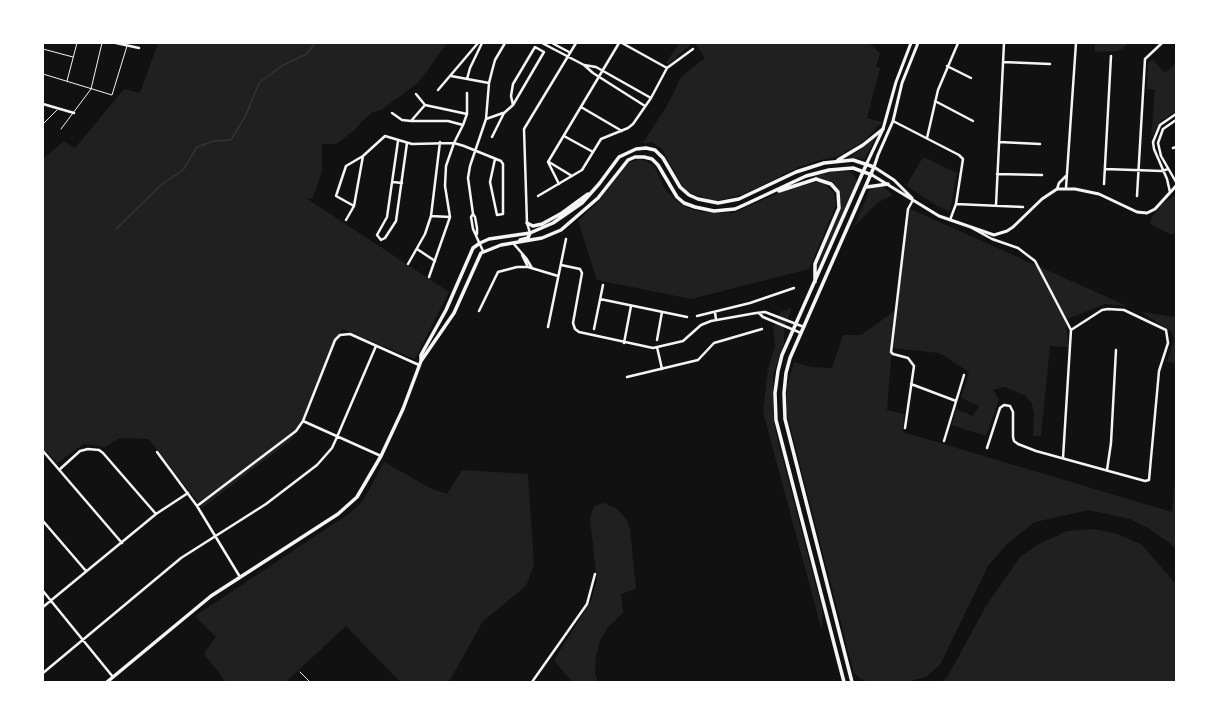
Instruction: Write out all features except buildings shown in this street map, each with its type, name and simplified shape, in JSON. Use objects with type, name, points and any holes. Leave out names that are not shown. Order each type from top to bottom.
[{"type":"main road","points":[[837,161],[863,145],[883,129]]},
{"type":"main road","points":[[420,363],[421,354],[446,310],[467,259],[474,248],[480,243],[497,236],[530,233],[565,216],[582,203],[597,187],[619,157],[636,149],[646,148],[655,150],[663,158],[680,187],[689,195],[698,199],[718,203],[739,199],[809,166],[853,160],[867,163],[874,167],[867,187],[804,327],[786,373],[784,393],[785,419],[852,682]]},
{"type":"main road","points":[[107,682],[211,596],[338,514],[351,504],[369,480],[403,409],[420,363],[454,313],[478,257],[483,251],[542,238],[561,230],[598,198],[628,160],[635,157],[652,159],[677,197],[695,207],[714,211],[735,208],[806,176],[829,170],[843,168],[864,171],[872,175]]},
{"type":"main road","points":[[844,682],[776,420],[775,393],[778,371],[796,324],[867,163]]},
{"type":"main road","points":[[772,192],[816,179],[827,181],[838,192],[839,208],[815,264],[815,283]]},
{"type":"main road","points":[[867,187],[888,184]]},
{"type":"main road","points":[[527,223],[535,226],[550,220],[597,187]]},
{"type":"main road","points":[[514,243],[528,238],[530,233]]},
{"type":"street","points":[[116,43],[139,48]]},
{"type":"street","points":[[438,90],[478,43]]},
{"type":"street","points":[[467,79],[470,68],[482,43]]},
{"type":"street","points":[[483,251],[477,234],[473,229],[471,217],[473,214],[468,178],[486,119],[489,83],[496,60],[505,43]]},
{"type":"street","points":[[542,43],[569,53]]},
{"type":"street","points":[[552,43],[569,53],[599,77],[645,106]]},
{"type":"street","points":[[530,233],[527,223],[524,129],[576,43]]},
{"type":"street","points":[[548,162],[619,43]]},
{"type":"street","points":[[622,43],[667,68]]},
{"type":"street","points":[[867,163],[883,129],[896,82],[911,43]]},
{"type":"street","points":[[913,199],[894,180],[874,167],[893,121],[902,84],[918,43]]},
{"type":"street","points":[[927,138],[938,90],[958,43]]},
{"type":"street","points":[[996,205],[1004,43]]},
{"type":"street","points":[[1066,188],[1076,43]]},
{"type":"street","points":[[1137,196],[1145,59],[1162,43]]},
{"type":"street","points":[[492,138],[504,113],[513,105],[544,52],[535,47],[513,84],[511,96],[513,105]]},
{"type":"street","points":[[538,196],[582,170],[601,139],[622,131],[633,124],[651,98],[667,68],[693,49]]},
{"type":"street","points":[[1104,184],[1111,56]]},
{"type":"street","points":[[1003,62],[1050,64]]},
{"type":"street","points":[[584,65],[596,67],[651,98]]},
{"type":"street","points":[[947,66],[971,78]]},
{"type":"street","points":[[451,76],[489,83]]},
{"type":"street","points":[[429,277],[450,217],[445,176],[448,158],[467,114],[467,93]]},
{"type":"street","points":[[416,94],[425,105],[467,114]]},
{"type":"street","points":[[935,101],[974,121]]},
{"type":"street","points":[[43,104],[74,113]]},
{"type":"street","points":[[410,121],[425,105]]},
{"type":"street","points":[[581,107],[622,131]]},
{"type":"street","points":[[392,113],[402,120],[448,121],[463,126]]},
{"type":"street","points":[[486,119],[504,113]]},
{"type":"street","points":[[1170,192],[1167,179],[1162,171],[1154,149],[1155,134],[1166,119],[1176,114]]},
{"type":"street","points":[[1176,120],[1163,129],[1158,143],[1158,149],[1176,182]]},
{"type":"street","points":[[893,121],[959,155],[963,159],[956,204],[950,220]]},
{"type":"street","points":[[354,206],[336,196],[346,166],[363,156],[384,136],[407,143],[454,143],[495,159],[503,164],[503,214],[497,215],[490,182],[495,159]]},
{"type":"street","points":[[564,136],[593,152]]},
{"type":"street","points":[[398,141],[387,217],[377,235],[381,240],[385,238],[396,221],[407,143]]},
{"type":"street","points":[[408,264],[425,234],[431,216],[440,142]]},
{"type":"street","points":[[999,142],[1040,144]]},
{"type":"street","points":[[346,220],[354,206],[363,156]]},
{"type":"street","points":[[548,162],[572,176]]},
{"type":"street","points":[[548,162],[559,184]]},
{"type":"street","points":[[1104,169],[1162,171],[1168,169]]},
{"type":"street","points":[[997,174],[1042,175]]},
{"type":"street","points":[[872,175],[932,212],[950,220],[994,235],[1007,231],[1050,193],[1057,189],[1066,188],[1099,194],[1144,213],[1150,212],[1176,186]]},
{"type":"street","points":[[1057,189],[1059,183],[1067,175]]},
{"type":"street","points":[[393,182],[402,183]]},
{"type":"street","points":[[905,428],[914,366],[908,358],[893,354],[891,352],[908,210],[913,199]]},
{"type":"street","points":[[956,204],[1023,206]]},
{"type":"street","points":[[431,216],[450,217]]},
{"type":"street","points":[[972,228],[992,240],[1018,248],[1035,262],[1071,330],[1063,458]]},
{"type":"street","points":[[548,327],[566,239]]},
{"type":"street","points":[[514,243],[522,255],[526,258],[532,269]]},
{"type":"street","points":[[417,249],[435,261]]},
{"type":"street","points":[[522,255],[522,259],[528,267],[558,276]]},
{"type":"street","points":[[561,265],[580,270],[582,273],[573,322],[575,329],[579,332],[649,348],[683,341],[701,325],[716,320],[765,312],[804,327]]},
{"type":"street","points":[[479,311],[498,272],[517,267],[528,267]]},
{"type":"street","points":[[594,329],[603,285]]},
{"type":"street","points":[[697,316],[750,303],[794,288]]},
{"type":"street","points":[[600,299],[687,317]]},
{"type":"street","points":[[624,343],[632,306]]},
{"type":"street","points":[[987,448],[1000,408],[1004,405],[1011,407],[1013,412],[1014,441],[1036,451],[1145,481],[1149,480],[1159,371],[1168,343],[1168,335],[1162,327],[1124,310],[1108,309],[1102,310],[1071,330]]},
{"type":"street","points":[[657,340],[662,312]]},
{"type":"street","points":[[715,312],[716,320]]},
{"type":"street","points":[[758,313],[763,317],[802,333]]},
{"type":"street","points":[[627,377],[698,360],[714,343],[762,330]]},
{"type":"street","points":[[197,506],[292,435],[303,420],[335,340],[343,334],[350,334],[420,363]]},
{"type":"street","points":[[43,673],[181,558],[266,504],[308,473],[324,458],[337,437],[376,346]]},
{"type":"street","points":[[657,347],[662,369]]},
{"type":"street","points":[[1107,470],[1111,443],[1116,350]]},
{"type":"street","points":[[944,441],[964,375]]},
{"type":"street","points":[[911,384],[956,401]]},
{"type":"street","points":[[303,420],[381,456]]},
{"type":"street","points":[[59,470],[80,451],[92,449],[103,452],[156,514]]},
{"type":"street","points":[[43,451],[122,543]]},
{"type":"street","points":[[157,452],[197,506],[240,577]]},
{"type":"street","points":[[43,607],[156,514],[188,493]]},
{"type":"street","points":[[43,521],[86,572]]},
{"type":"street","points":[[532,682],[587,604],[595,574]]},
{"type":"street","points":[[43,591],[113,677]]},
{"type":"lane","points":[[67,81],[77,43]]},
{"type":"lane","points":[[62,129],[91,89],[102,43]]},
{"type":"lane","points":[[43,74],[112,95],[127,46]]},
{"type":"lane","points":[[43,48],[73,58]]},
{"type":"lane","points":[[43,124],[59,108]]},
{"type":"lane","points":[[300,672],[310,682]]},
{"type":"shaded area","points":[[158,43],[447,43],[418,83],[381,110],[373,112],[361,122],[357,128],[336,144],[322,144],[322,170],[317,187],[312,198],[306,198],[449,292],[415,359],[342,329],[300,428],[291,440],[202,508],[149,439],[120,438],[105,447],[84,444],[57,463],[43,448],[43,159],[64,141],[75,148],[124,89],[140,93]]},
{"type":"shaded area","points":[[679,43],[692,43],[669,64],[666,63]]},
{"type":"shaded area","points":[[695,43],[869,43],[880,53],[876,67],[880,68],[867,118],[882,122],[864,141],[837,157],[820,160],[801,166],[744,194],[716,201],[686,191],[662,149],[652,142],[643,143],[668,104],[681,77],[705,58]]},
{"type":"shaded area","points":[[1095,43],[1129,43],[1119,51],[1095,52]]},
{"type":"shaded area","points":[[1152,59],[1165,73],[1176,63],[1176,111],[1161,121],[1151,138],[1155,90],[1147,89],[1148,64]]},
{"type":"shaded area","points":[[876,136],[865,159],[847,158],[859,151]]},
{"type":"shaded area","points":[[923,157],[957,173],[950,211],[939,207],[906,186]]},
{"type":"shaded area","points":[[637,160],[644,160],[654,166],[666,191],[677,201],[688,208],[702,212],[734,213],[778,193],[815,182],[824,183],[834,193],[836,205],[809,269],[691,299],[597,280],[578,221],[601,199],[624,166]]},
{"type":"shaded area","points":[[836,171],[851,172],[856,179],[856,184],[816,272],[816,264],[841,204],[839,192],[831,183],[822,178],[811,177]]},
{"type":"shaded area","points":[[882,186],[893,195],[874,206],[854,227],[869,191],[873,187]]},
{"type":"shaded area","points":[[1176,195],[1176,229],[1173,235],[1150,224],[1152,217],[1162,204]]},
{"type":"shaded area","points":[[908,208],[1127,306],[1105,304],[1065,320],[1069,347],[1050,346],[1041,436],[1033,436],[1034,414],[1032,404],[1026,396],[1005,387],[993,390],[999,400],[986,436],[952,425],[956,409],[973,416],[979,406],[961,398],[969,372],[939,353],[892,348],[887,410],[904,414],[903,432],[1172,512],[1176,468],[1176,549],[1148,528],[1130,519],[1089,510],[1035,522],[1008,543],[988,566],[940,665],[926,677],[907,682],[868,682],[861,679],[854,673],[786,410],[787,386],[794,362],[811,367],[832,368],[843,335],[861,335],[896,310]]},
{"type":"shaded area","points":[[792,307],[784,330],[784,343],[773,375],[773,409],[776,434],[822,609],[822,631],[763,412],[768,368],[775,347],[773,328],[781,312]]},
{"type":"shaded area","points":[[1141,312],[1176,317],[1176,363],[1167,362],[1174,339],[1171,331]]},
{"type":"shaded area","points":[[384,462],[432,489],[447,494],[462,470],[528,474],[534,565],[526,586],[483,621],[449,682],[400,682],[346,626],[286,682],[226,682],[204,654],[216,637],[195,616],[350,513],[363,501]]},
{"type":"shaded area","points":[[604,503],[616,508],[626,519],[630,529],[636,589],[621,594],[623,613],[608,627],[600,641],[596,656],[595,674],[598,682],[572,682],[554,660],[591,601],[597,581],[590,519],[594,506]]},
{"type":"shaded area","points":[[1094,529],[1118,534],[1142,545],[1176,584],[1176,682],[942,682],[948,676],[986,606],[1020,557],[1039,544],[1067,531]]},
{"type":"waterway","points":[[116,229],[161,185],[183,170],[197,147],[214,141],[231,140],[246,115],[259,83],[283,65],[307,54],[315,43]]}]
